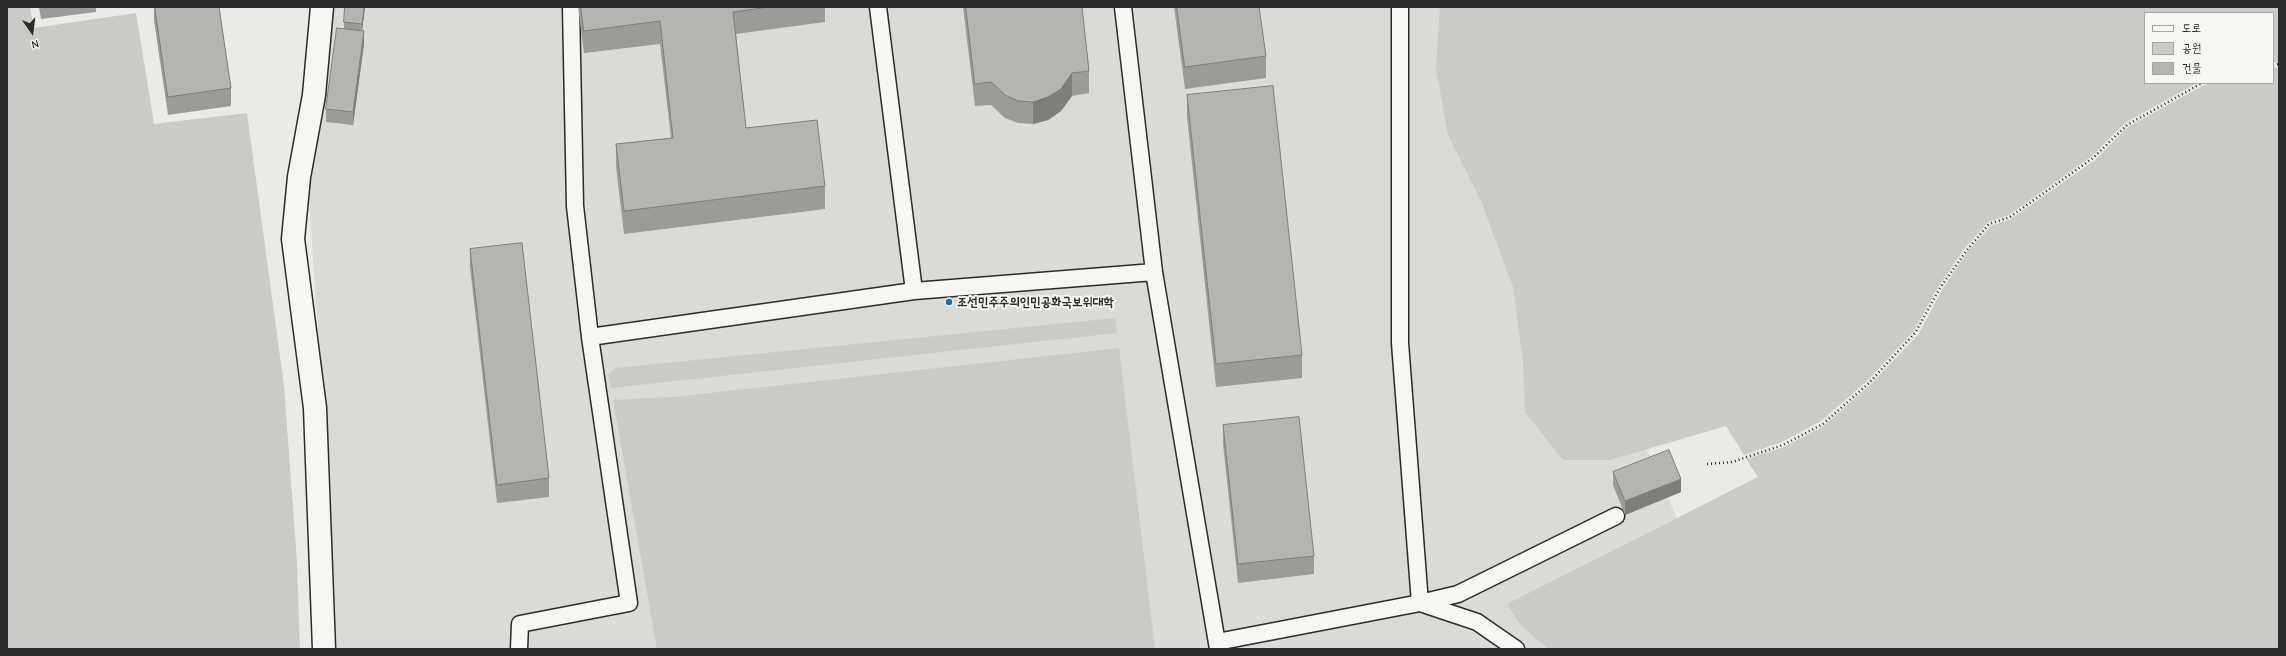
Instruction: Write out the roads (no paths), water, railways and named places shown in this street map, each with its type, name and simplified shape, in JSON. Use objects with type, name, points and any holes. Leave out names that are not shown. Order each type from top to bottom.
[{"type":"street","points":[[322,7],[314,95],[299,177],[293,239],[315,408],[324,649]]},
{"type":"lane","points":[[519,649],[520,624],[630,603],[590,337],[575,206],[571,7]]},
{"type":"lane","points":[[878,7],[914,291]]},
{"type":"lane","points":[[1123,7],[1154,272],[1218,646],[1458,594],[1616,516]]},
{"type":"lane","points":[[1400,7],[1400,343],[1420,603]]},
{"type":"lane","points":[[590,337],[914,291],[1154,272]]},
{"type":"lane","points":[[1420,603],[1477,622],[1516,649]]},
{"type":"place","name":"조선민주주의인민공화국보위대학","points":[[949,302]]}]
